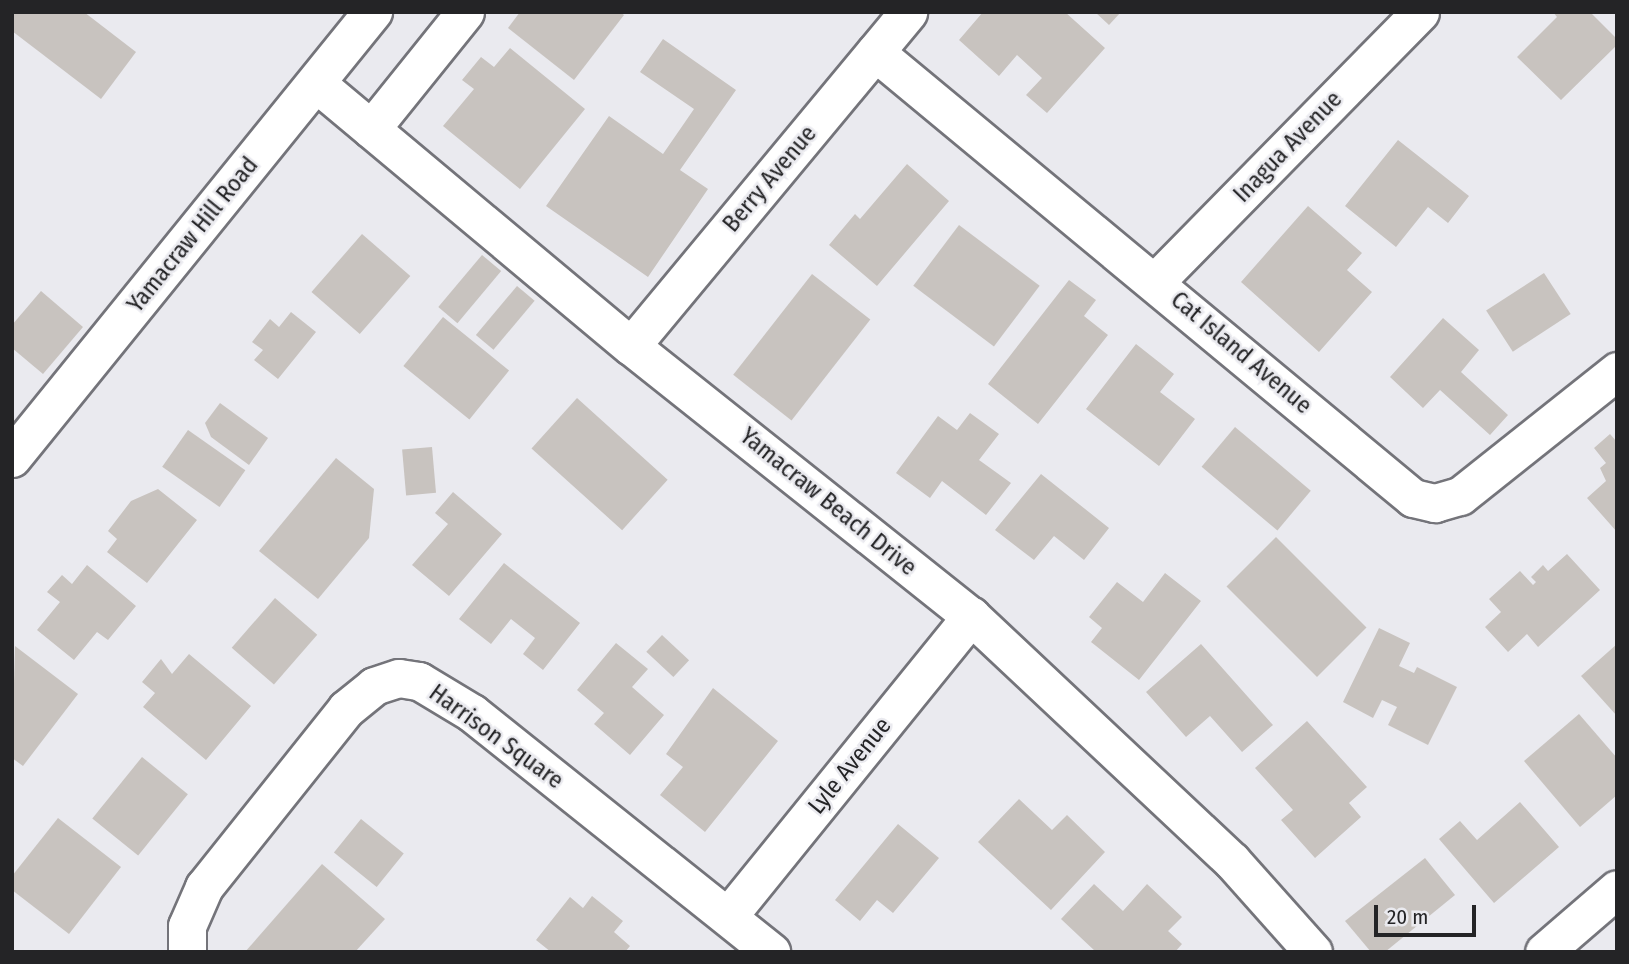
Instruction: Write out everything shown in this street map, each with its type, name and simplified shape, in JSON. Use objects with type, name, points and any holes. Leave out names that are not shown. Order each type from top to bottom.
[{"type":"main road","name":"Yamacraw Hill Road","points":[[12,458],[373,12]]},
{"type":"street","points":[[371,129],[465,12]]},
{"type":"street","name":"Berry Avenue","points":[[632,346],[908,12]]},
{"type":"street","name":"Inagua Avenue","points":[[1155,282],[1420,12]]},
{"type":"street","name":"Cat Island Avenue","points":[[875,52],[1413,498],[1435,503],[1460,496],[1487,478],[1617,371]]},
{"type":"street","name":"Yamacraw Beach Drive","points":[[316,83],[632,346],[971,616],[1232,861],[1312,952]]},
{"type":"street","name":"Lyle Avenue","points":[[729,915],[971,616]]},
{"type":"street","name":"Harrison Square","points":[[187,952],[187,926],[204,887],[346,709],[374,685],[399,678],[419,681],[472,713],[729,915],[771,952]]},
{"type":"street","points":[[1544,952],[1617,889]]},
{"type":"building","points":[[12,12],[84,12],[136,52],[101,99],[12,31]]},
{"type":"building","points":[[520,12],[620,12],[624,15],[574,80],[508,28]]},
{"type":"building","points":[[983,12],[1065,12],[1105,48],[1047,113],[1026,95],[1042,78],[1017,55],[999,76],[959,40]]},
{"type":"building","points":[[1095,12],[1121,12],[1109,25]]},
{"type":"building","points":[[1553,12],[1590,12],[1617,39],[1617,45],[1561,100],[1517,57],[1557,17]]},
{"type":"building","points":[[663,39],[736,90],[680,170],[708,189],[648,277],[546,206],[609,116],[663,154],[694,109],[640,72]]},
{"type":"building","points":[[510,48],[585,109],[520,189],[443,126],[474,89],[462,80],[481,57],[494,67]]},
{"type":"building","points":[[1398,140],[1469,196],[1448,223],[1428,207],[1396,247],[1345,206]]},
{"type":"building","points":[[907,164],[949,201],[877,286],[829,245],[855,214],[860,219]]},
{"type":"building","points":[[1308,206],[1362,253],[1347,270],[1372,292],[1319,352],[1241,282]]},
{"type":"building","points":[[959,225],[1040,286],[994,346],[913,286]]},
{"type":"building","points":[[362,234],[410,276],[360,334],[311,292]]},
{"type":"building","points":[[482,255],[501,271],[457,323],[438,307]]},
{"type":"building","points":[[1544,273],[1571,314],[1513,352],[1486,311]]},
{"type":"building","points":[[812,274],[870,320],[792,420],[733,375]]},
{"type":"building","points":[[1069,280],[1096,300],[1084,316],[1108,335],[1038,424],[988,384]]},
{"type":"building","points":[[517,286],[535,301],[493,350],[476,335]]},
{"type":"building","points":[[41,291],[83,327],[43,374],[12,348],[12,325]]},
{"type":"building","points":[[291,312],[316,332],[278,379],[254,360],[263,350],[252,342],[270,319],[279,327]]},
{"type":"building","points":[[443,317],[509,370],[469,419],[403,366]]},
{"type":"building","points":[[1443,318],[1479,350],[1461,372],[1508,415],[1490,435],[1440,390],[1423,408],[1390,377]]},
{"type":"building","points":[[1136,344],[1174,374],[1160,392],[1195,419],[1159,466],[1086,409]]},
{"type":"building","points":[[577,398],[668,480],[622,530],[531,449]]},
{"type":"building","points":[[220,403],[268,438],[249,465],[211,437],[205,423]]},
{"type":"building","points":[[970,413],[999,434],[979,460],[1011,483],[986,515],[942,481],[930,498],[896,473],[938,416],[957,430]]},
{"type":"building","points":[[1235,427],[1311,491],[1277,530],[1202,467]]},
{"type":"building","points":[[188,430],[245,470],[220,507],[162,467]]},
{"type":"building","points":[[1610,434],[1617,442],[1617,532],[1587,498],[1606,481],[1600,468],[1606,463],[1594,448]]},
{"type":"building","points":[[432,447],[436,493],[406,495],[402,450]]},
{"type":"building","points":[[336,458],[374,489],[369,538],[318,599],[259,551]]},
{"type":"building","points":[[1041,474],[1109,528],[1084,560],[1054,536],[1034,560],[995,530]]},
{"type":"building","points":[[158,489],[197,520],[147,583],[107,552],[117,539],[108,531],[131,501]]},
{"type":"building","points":[[453,492],[502,534],[449,596],[412,565],[448,524],[435,513]]},
{"type":"building","points":[[1276,537],[1367,628],[1317,677],[1227,586]]},
{"type":"building","points":[[1567,554],[1600,590],[1538,647],[1527,634],[1508,652],[1485,627],[1501,612],[1489,599],[1520,571],[1533,585],[1536,582],[1531,577],[1543,565],[1548,571]]},
{"type":"building","points":[[504,563],[580,623],[543,670],[523,654],[535,638],[511,619],[491,644],[459,619]]},
{"type":"building","points":[[87,565],[136,606],[108,640],[97,632],[74,660],[37,630],[60,602],[47,592],[62,575],[72,584]]},
{"type":"building","points":[[1165,573],[1201,601],[1139,680],[1091,642],[1102,628],[1089,617],[1117,582],[1143,602]]},
{"type":"building","points":[[275,598],[317,635],[274,685],[232,648]]},
{"type":"building","points":[[1379,628],[1410,643],[1399,666],[1414,673],[1417,667],[1457,687],[1428,745],[1388,725],[1397,707],[1382,700],[1373,718],[1343,702]]},
{"type":"building","points":[[662,635],[689,660],[673,677],[646,652]]},
{"type":"building","points":[[616,643],[648,669],[632,687],[664,715],[630,755],[594,724],[604,713],[577,690]]},
{"type":"building","points":[[1201,644],[1273,725],[1242,752],[1210,716],[1186,737],[1146,692]]},
{"type":"building","points":[[1617,644],[1617,716],[1581,676]]},
{"type":"building","points":[[15,646],[78,694],[23,766],[12,758]]},
{"type":"building","points":[[189,654],[251,706],[206,760],[143,707],[155,693],[142,682],[161,659],[172,674]]},
{"type":"building","points":[[713,688],[778,741],[705,832],[660,795],[683,767],[666,754]]},
{"type":"building","points":[[1579,714],[1617,758],[1617,795],[1580,827],[1524,761]]},
{"type":"building","points":[[1307,721],[1367,787],[1349,803],[1361,817],[1315,858],[1281,820],[1293,810],[1255,768]]},
{"type":"building","points":[[142,757],[188,794],[138,856],[92,818]]},
{"type":"building","points":[[1019,799],[1052,830],[1067,815],[1105,852],[1051,910],[978,842]]},
{"type":"building","points":[[1520,802],[1559,847],[1494,903],[1439,839],[1460,821],[1477,840]]},
{"type":"building","points":[[58,818],[121,867],[69,934],[12,890],[12,876]]},
{"type":"building","points":[[361,819],[404,854],[377,887],[334,852]]},
{"type":"building","points":[[898,824],[939,858],[893,913],[877,900],[860,921],[835,900]]},
{"type":"building","points":[[1425,858],[1455,895],[1385,952],[1371,952],[1345,921]]},
{"type":"building","points":[[322,864],[385,919],[355,952],[245,952]]},
{"type":"building","points":[[1094,884],[1123,911],[1147,884],[1182,917],[1168,931],[1182,944],[1175,952],[1096,952],[1061,919]]},
{"type":"building","points":[[592,896],[623,921],[614,932],[630,946],[625,952],[551,952],[536,940],[570,897],[583,908]]}]
